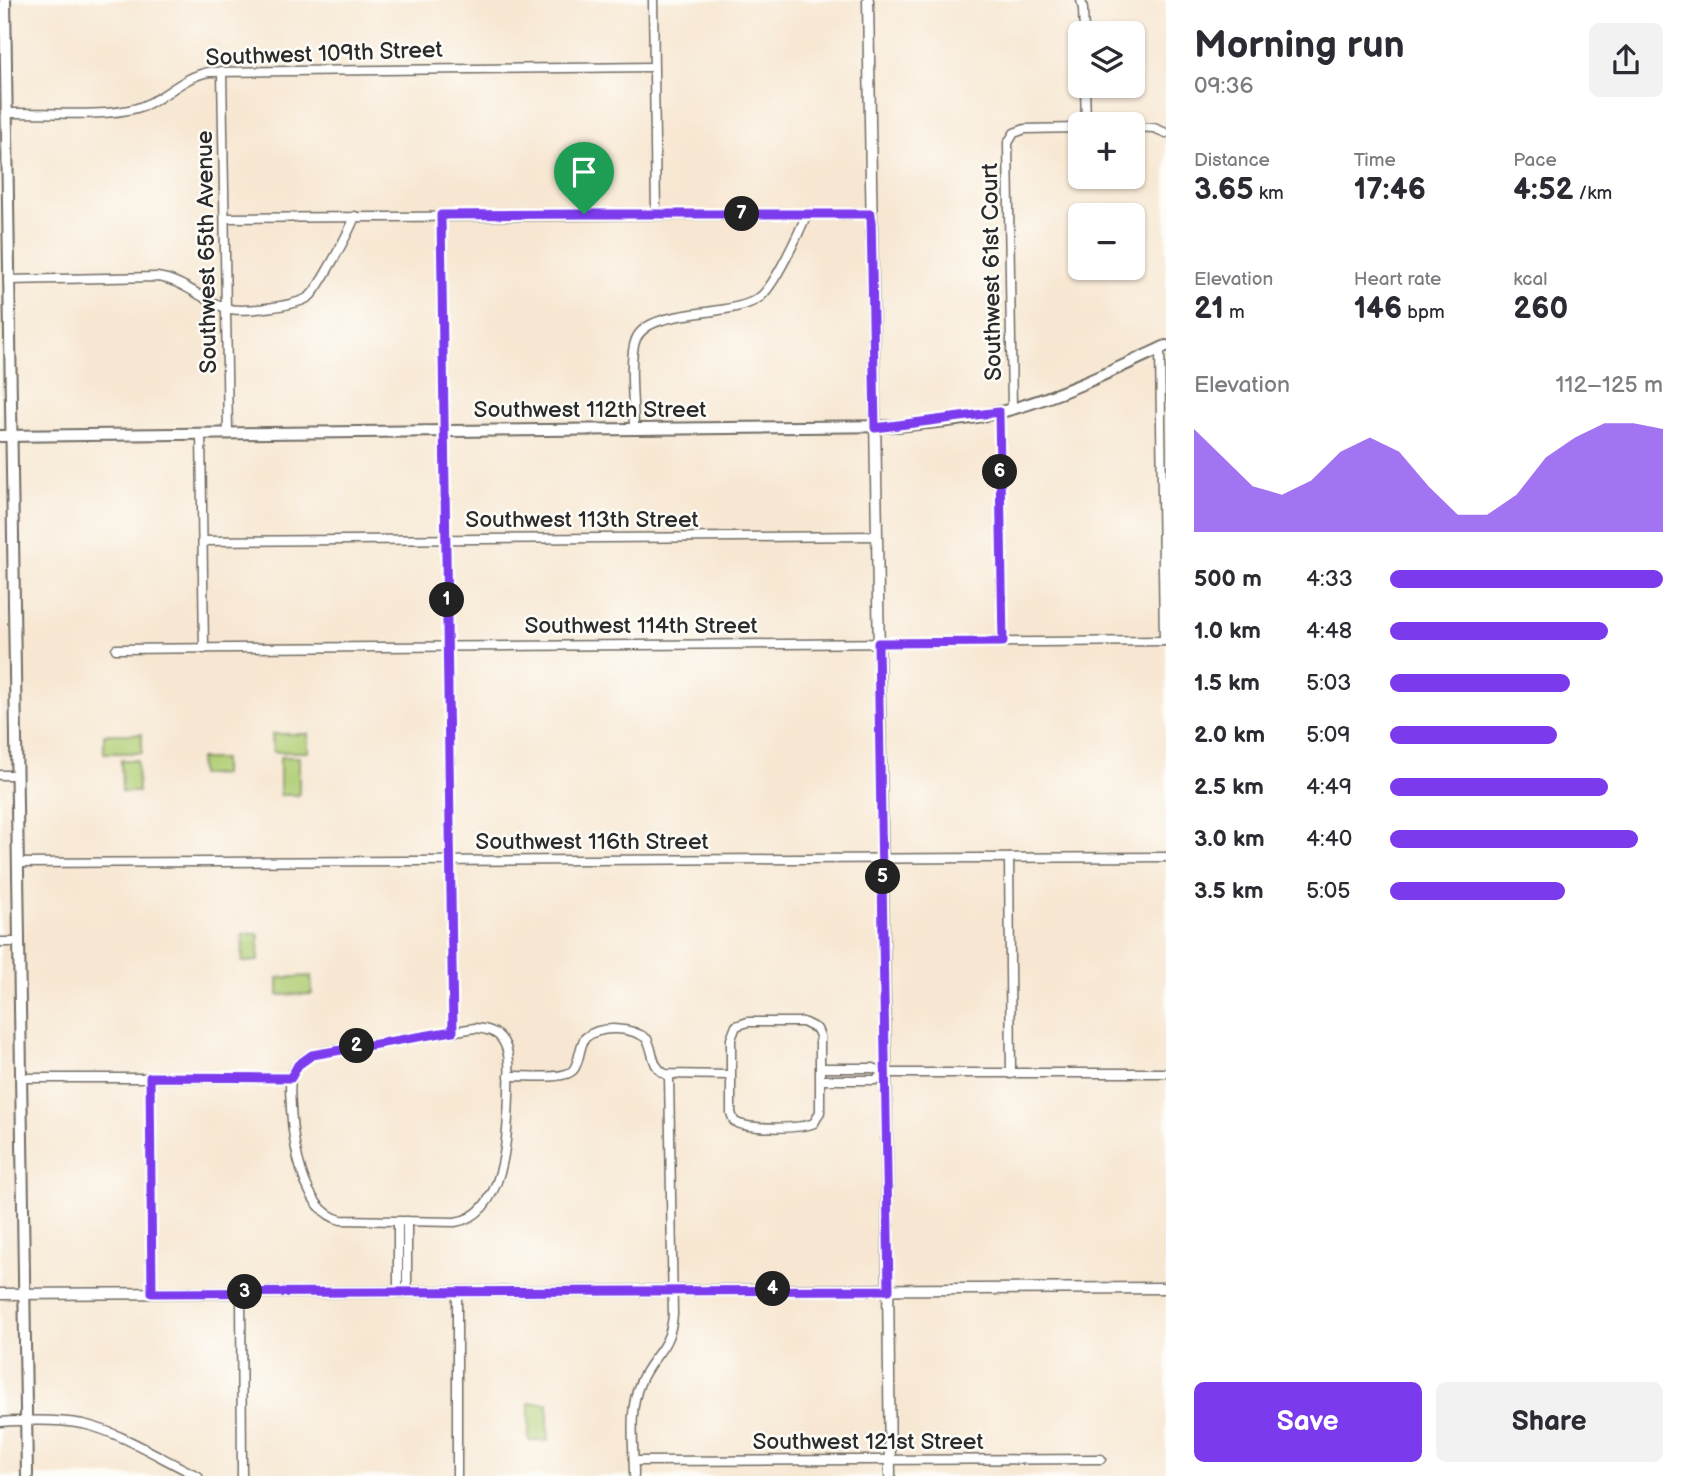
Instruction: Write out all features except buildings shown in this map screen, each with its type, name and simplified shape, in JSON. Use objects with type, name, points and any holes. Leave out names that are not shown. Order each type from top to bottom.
[{"type":"main road","points":[[5,0],[4,215],[8,280],[5,436],[18,863],[27,1476]]},
{"type":"main road","name":"Southwest 112th Street","points":[[5,436],[875,428],[1012,409],[1163,347]]},
{"type":"street","points":[[653,0],[656,214]]},
{"type":"street","points":[[869,0],[890,1476]]},
{"type":"street","points":[[1080,0],[1084,21]]},
{"type":"street","name":"Southwest 109th Street","points":[[6,113],[124,111],[144,106],[194,76],[222,71],[653,67]]},
{"type":"street","name":"Southwest 65th Avenue","points":[[222,71],[228,433]]},
{"type":"street","name":"Southwest 61st Court","points":[[1012,409],[1008,146],[1012,135],[1025,130],[1068,128]]},
{"type":"street","points":[[1145,128],[1166,132]]},
{"type":"street","points":[[634,429],[633,348],[639,332],[652,323],[739,306],[760,297],[770,285],[807,214]]},
{"type":"street","points":[[225,218],[871,214]]},
{"type":"street","points":[[441,215],[453,1031]]},
{"type":"street","points":[[8,280],[158,277],[236,311],[307,299],[315,290],[355,216]]},
{"type":"street","points":[[1163,347],[1165,641]]},
{"type":"street","name":"Southwest 61st Court","points":[[999,412],[1003,642]]},
{"type":"street","points":[[201,433],[204,649]]},
{"type":"street","name":"Southwest 113th Street","points":[[203,541],[877,536]]},
{"type":"street","name":"Southwest 114th Street","points":[[116,649],[1165,641]]},
{"type":"street","points":[[0,775],[15,775]]},
{"type":"street","name":"Southwest 116th Street","points":[[18,863],[1166,857]]},
{"type":"street","points":[[1009,858],[1011,1074]]},
{"type":"street","points":[[0,942],[18,942]]},
{"type":"street","points":[[803,1022],[815,1026],[820,1036],[821,1068],[820,1112],[814,1123],[802,1126],[746,1127],[735,1123],[730,1075],[731,1039],[736,1026],[744,1023],[803,1022]]},
{"type":"street","points":[[483,1029],[499,1035],[506,1047],[509,1076],[508,1126],[499,1174],[484,1206],[464,1220],[341,1220],[327,1214],[321,1206],[306,1181],[294,1143],[291,1078],[298,1065],[312,1055],[453,1031],[483,1029]]},
{"type":"street","points":[[509,1076],[556,1076],[570,1073],[578,1061],[585,1038],[596,1031],[614,1030],[633,1031],[643,1035],[650,1043],[657,1069],[669,1074],[730,1075]]},
{"type":"street","points":[[821,1068],[873,1068],[886,1073],[1166,1073]]},
{"type":"street","points":[[821,1080],[874,1080],[886,1073]]},
{"type":"street","points":[[634,1476],[635,1397],[643,1376],[669,1339],[673,1315],[669,1074]]},
{"type":"street","points":[[150,1077],[152,1293]]},
{"type":"street","points":[[21,1078],[291,1078]]},
{"type":"street","points":[[403,1221],[403,1291]]},
{"type":"street","points":[[0,1294],[1166,1288]]},
{"type":"street","points":[[457,1291],[457,1476]]},
{"type":"street","points":[[241,1292],[242,1476]]},
{"type":"street","points":[[0,1422],[73,1423],[99,1429],[198,1476]]},
{"type":"street","name":"Southwest 121st Street","points":[[634,1461],[1101,1459]]},
{"type":"green space","points":[[104,734],[142,734],[142,753],[104,753]]},
{"type":"green space","points":[[272,734],[308,734],[308,752],[273,752]]},
{"type":"green space","points":[[280,757],[299,757],[299,795],[280,795]]},
{"type":"green space","points":[[199,759],[223,759],[223,775],[200,775]]},
{"type":"green space","points":[[121,760],[137,760],[138,792],[122,792]]},
{"type":"green space","points":[[243,934],[259,934],[258,961],[242,962]]},
{"type":"green space","points":[[311,976],[312,994],[278,995],[278,978]]},
{"type":"green space","points":[[529,1403],[548,1403],[548,1441],[529,1441]]},
{"type":"route","points":[[584,214],[871,214],[875,428],[999,412],[1003,642],[878,643],[889,1290],[152,1293],[150,1077],[291,1078],[298,1065],[312,1055],[453,1031],[441,215],[584,214]]}]
